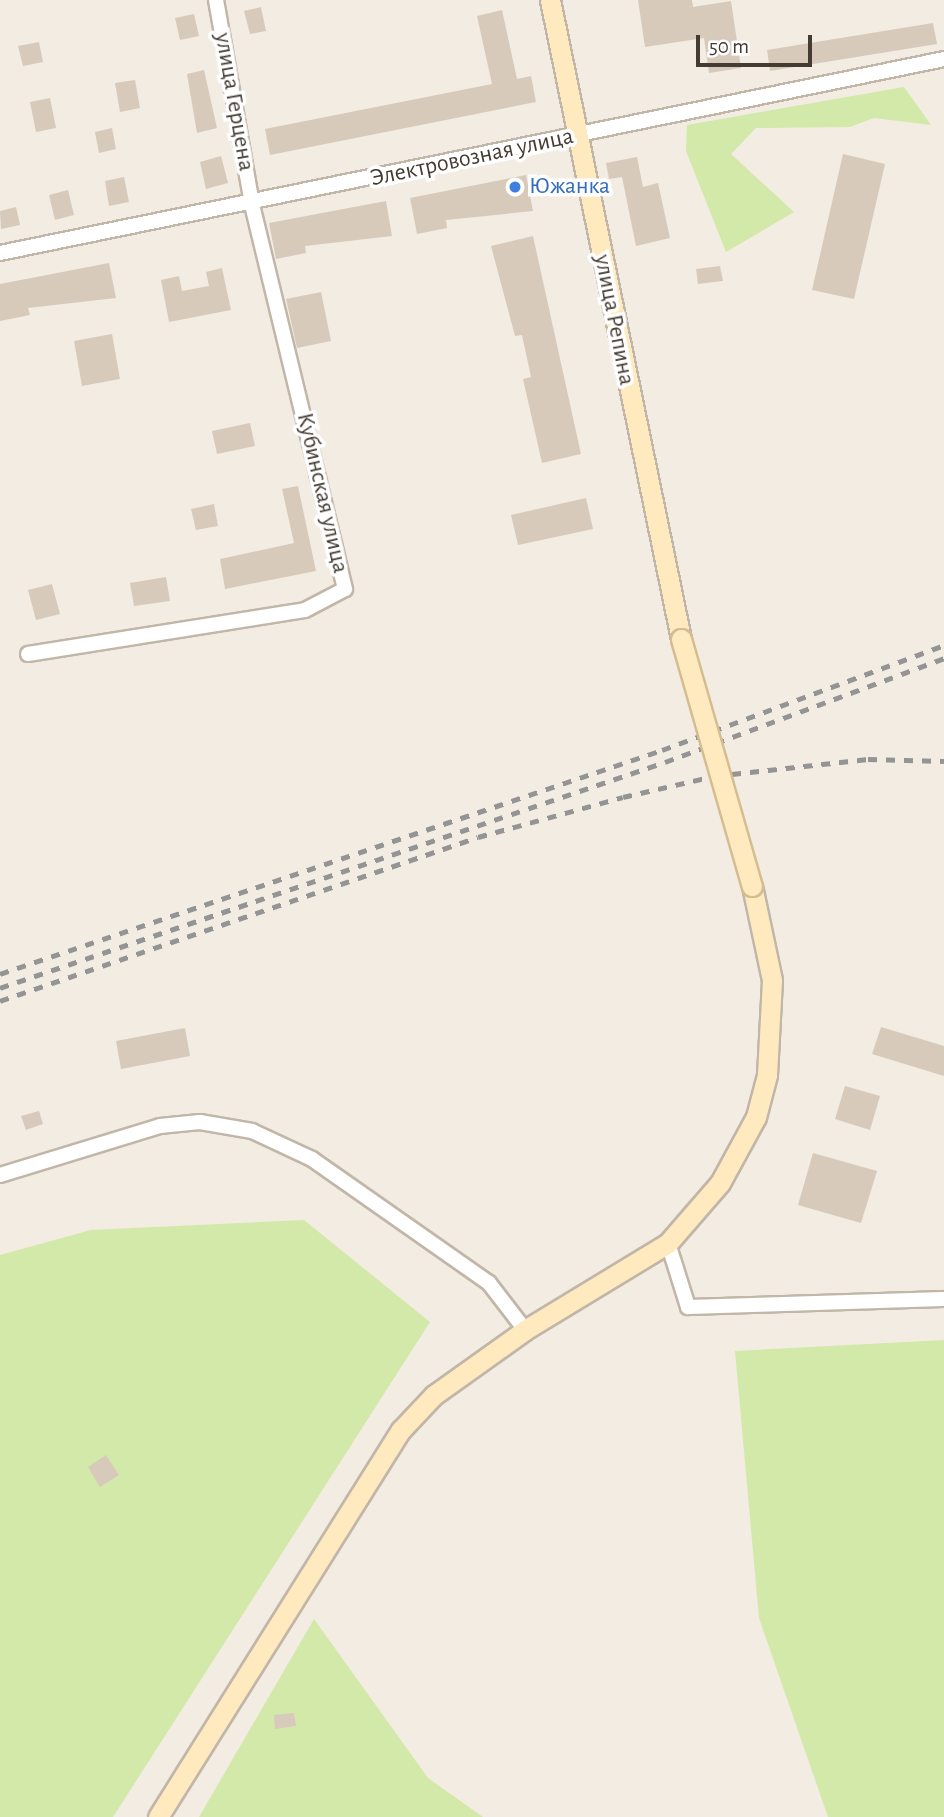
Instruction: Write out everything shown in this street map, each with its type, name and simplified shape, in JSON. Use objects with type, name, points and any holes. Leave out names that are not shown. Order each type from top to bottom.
[{"type":"main road","name":"улица Репина","points":[[550,0],[681,639],[752,886],[772,980],[767,1075],[739,1153],[668,1243]]},
{"type":"main road","points":[[158,1817],[401,1430],[435,1395],[525,1330],[668,1243]]},
{"type":"street","name":"улица Герцена","points":[[216,0],[253,204]]},
{"type":"street","name":"Электровозная улица","points":[[0,253],[253,204],[944,59]]},
{"type":"street","name":"Кубинская улица","points":[[28,654],[305,610],[345,589],[253,204]]},
{"type":"street","points":[[0,1175],[160,1126],[200,1122],[252,1131],[312,1159],[489,1283],[525,1330]]},
{"type":"street","points":[[668,1243],[688,1307],[944,1299]]},
{"type":"green space","points":[[904,87],[931,125],[874,118],[850,127],[756,128],[731,154],[794,212],[726,252],[686,151],[687,125]]},
{"type":"green space","points":[[304,1220],[430,1322],[113,1817],[0,1817],[0,1255],[91,1230]]},
{"type":"green space","points":[[944,1340],[944,1817],[828,1817],[759,1618],[735,1351]]},
{"type":"green space","points":[[314,1619],[428,1778],[483,1817],[199,1817]]},
{"type":"building","points":[[638,0],[692,0],[693,7],[731,1],[741,68],[709,73],[704,38],[645,47]]},
{"type":"building","points":[[261,7],[266,31],[250,34],[244,11]]},
{"type":"building","points":[[502,10],[517,79],[531,76],[536,102],[270,155],[265,129],[492,84],[477,16]]},
{"type":"building","points":[[194,14],[199,36],[180,40],[175,18]]},
{"type":"building","points":[[933,23],[937,44],[770,71],[767,50]]},
{"type":"building","points":[[39,42],[43,62],[23,66],[18,46]]},
{"type":"building","points":[[204,70],[217,128],[197,133],[187,74]]},
{"type":"building","points":[[135,80],[140,108],[120,112],[115,83]]},
{"type":"building","points":[[50,98],[56,128],[36,132],[30,102]]},
{"type":"building","points":[[112,128],[116,149],[99,153],[95,132]]},
{"type":"building","points":[[843,154],[885,164],[854,299],[812,290]]},
{"type":"building","points":[[221,156],[228,183],[206,189],[200,162]]},
{"type":"building","points":[[637,157],[643,187],[658,183],[670,238],[636,246],[622,177],[609,179],[606,163]]},
{"type":"building","points":[[526,175],[533,211],[446,220],[447,228],[417,234],[410,198]]},
{"type":"building","points":[[124,177],[129,202],[109,206],[105,181]]},
{"type":"building","points":[[68,190],[74,215],[55,220],[49,195]]},
{"type":"building","points":[[386,201],[392,236],[305,246],[306,253],[276,259],[269,223]]},
{"type":"building","points":[[16,207],[20,225],[1,229],[0,211]]},
{"type":"building","points":[[533,236],[581,454],[542,463],[523,379],[531,377],[522,335],[515,336],[491,246]]},
{"type":"building","points":[[109,263],[116,298],[28,308],[30,315],[0,321],[0,284]]},
{"type":"building","points":[[720,266],[723,281],[698,284],[696,269]]},
{"type":"building","points":[[222,268],[231,310],[169,322],[161,280],[179,276],[182,291],[209,286],[206,272]]},
{"type":"building","points":[[321,292],[331,341],[297,348],[286,299]]},
{"type":"building","points":[[112,334],[120,379],[82,386],[74,341]]},
{"type":"building","points":[[250,423],[255,446],[217,454],[212,431]]},
{"type":"building","points":[[298,486],[316,571],[225,589],[220,559],[294,543],[282,489]]},
{"type":"building","points":[[586,498],[593,529],[518,545],[511,515]]},
{"type":"building","points":[[214,504],[218,526],[196,530],[191,509]]},
{"type":"building","points":[[166,577],[170,601],[134,606],[130,583]]},
{"type":"building","points":[[52,584],[60,614],[36,620],[28,590]]},
{"type":"building","points":[[881,1027],[944,1046],[944,1076],[872,1054]]},
{"type":"building","points":[[185,1028],[190,1056],[121,1069],[116,1041]]},
{"type":"building","points":[[845,1086],[880,1096],[870,1130],[835,1119]]},
{"type":"building","points":[[39,1111],[43,1124],[26,1130],[21,1116]]},
{"type":"building","points":[[813,1153],[877,1171],[861,1223],[798,1205]]},
{"type":"building","points":[[106,1455],[119,1475],[100,1487],[88,1467]]},
{"type":"building","points":[[294,1713],[296,1726],[275,1729],[274,1715]]},
{"type":"railway","points":[[0,974],[662,750],[944,645]]},
{"type":"railway","points":[[0,988],[665,762],[944,658]]},
{"type":"railway","points":[[0,1001],[478,837],[623,797],[714,776],[868,759],[944,761]]},
{"type":"place","name":"Южанка","points":[[515,187]]}]
